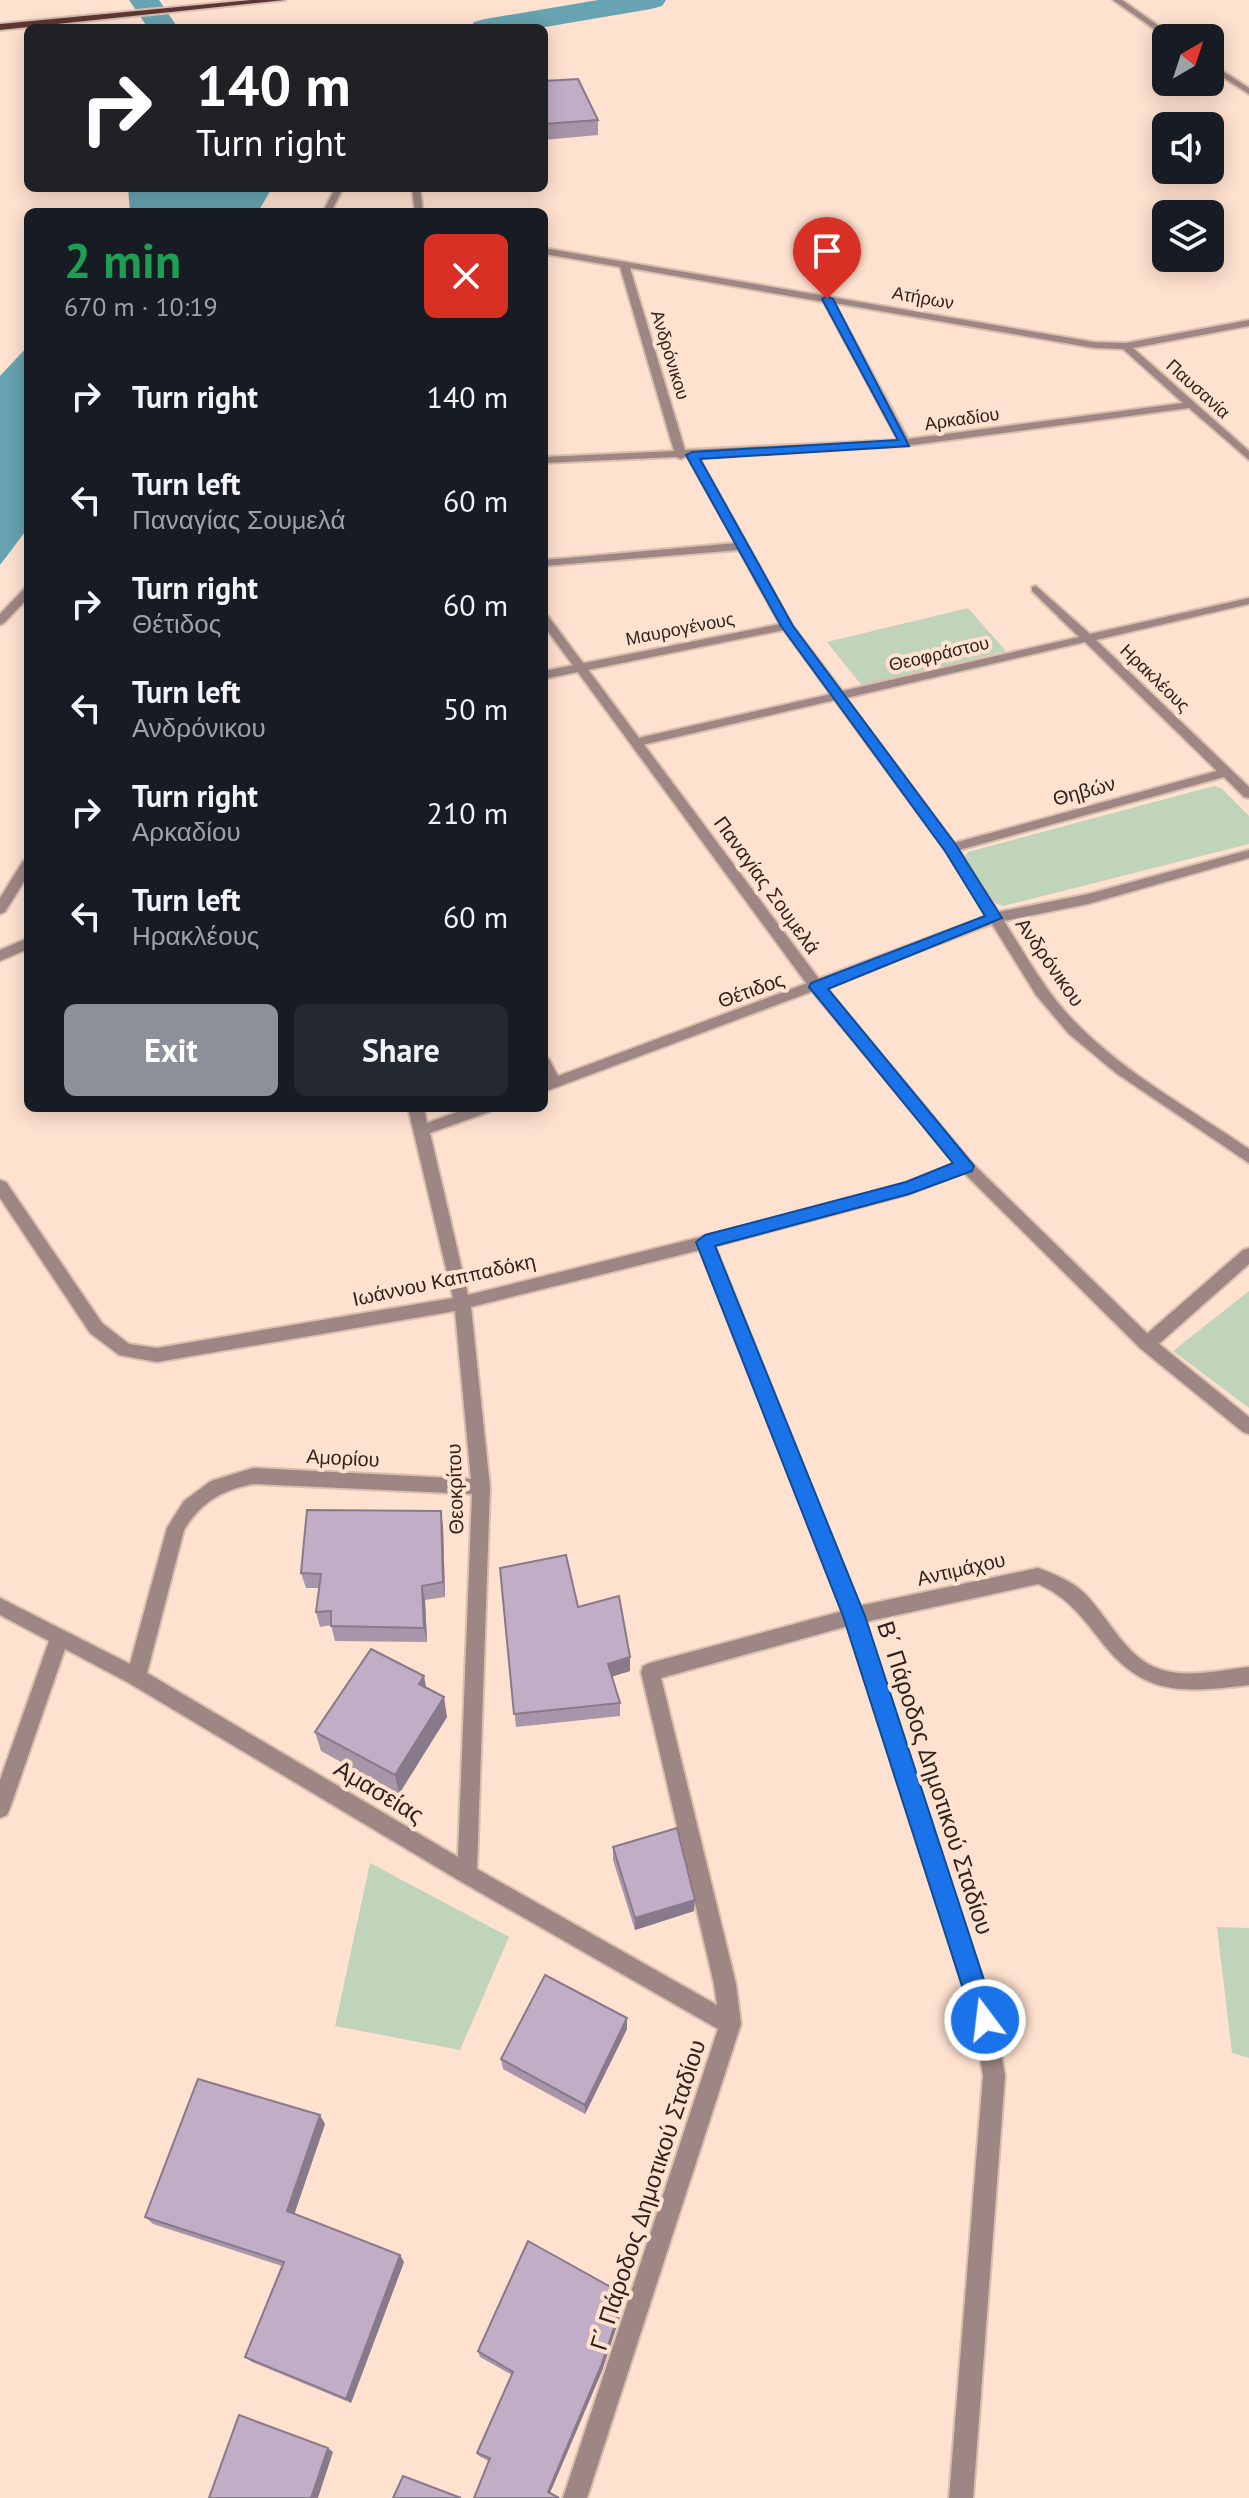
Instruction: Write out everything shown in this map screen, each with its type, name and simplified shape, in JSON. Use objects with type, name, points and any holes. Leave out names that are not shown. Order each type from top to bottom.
[{"type":"main road","points":[[31,24],[280,0]]},
{"type":"main road","points":[[0,27],[24,25]]},
{"type":"street","points":[[1117,0],[1152,24]]},
{"type":"street","points":[[1224,75],[1249,92]]},
{"type":"street","name":"Ατήρων","points":[[548,252],[1056,340],[1126,346],[1249,323]]},
{"type":"street","name":"Ανδρόνικου","points":[[624,264],[687,456],[744,546],[787,626],[951,848],[1041,991],[1074,1030],[1121,1069],[1249,1157]]},
{"type":"street","points":[[827,299],[905,443]]},
{"type":"street","name":"Παυσανία","points":[[1126,346],[1249,457]]},
{"type":"street","name":"Αρκαδίου","points":[[548,460],[687,456],[905,443],[1192,405]]},
{"type":"street","points":[[548,563],[744,546]]},
{"type":"street","name":"Ηρακλέους","points":[[1036,589],[1249,794]]},
{"type":"street","points":[[0,621],[24,595]]},
{"type":"street","name":"Θεοφράστου","points":[[638,742],[1249,601]]},
{"type":"street","name":"Παναγίας Σουμελά","points":[[548,624],[817,987],[966,1166],[1147,1344],[1249,1427]]},
{"type":"street","name":"Μαυρογένους","points":[[548,674],[787,626]]},
{"type":"street","name":"Θηβών","points":[[951,848],[1227,772]]},
{"type":"street","name":"Θέτιδος","points":[[549,1085],[817,987],[994,918],[1088,899],[1249,854]]},
{"type":"street","points":[[0,909],[24,870]]},
{"type":"street","points":[[0,956],[24,945]]},
{"type":"street","name":"Θεοκρίτου","points":[[417,1112],[462,1303],[481,1487],[467,1874]]},
{"type":"street","points":[[420,1131],[473,1112]]},
{"type":"street","name":"Ιωάννου Καππαδόκη","points":[[0,1186],[96,1328],[125,1350],[157,1355],[462,1303],[909,1188],[966,1166]]},
{"type":"street","name":"Β΄ Πάροδος Δημοτικού Σταδίου","points":[[705,1242],[854,1616],[975,1983],[994,2076],[961,2498]]},
{"type":"street","points":[[1147,1344],[1249,1254]]},
{"type":"street","name":"Αμορίου","points":[[136,1677],[176,1528],[186,1510],[206,1490],[224,1481],[253,1476],[481,1487]]},
{"type":"street","name":"Αντιμάχου","points":[[650,1672],[854,1616],[1038,1576],[1053,1580],[1081,1599],[1119,1651],[1153,1675],[1194,1682],[1249,1676]]},
{"type":"street","name":"Αμασείας","points":[[0,1606],[136,1677],[467,1874],[730,2024]]},
{"type":"street","points":[[0,1808],[59,1639]]},
{"type":"street","name":"Γ΄ Πάροδος Δημοτικού Σταδίου","points":[[575,2498],[730,2024],[725,1984],[650,1672]]},
{"type":"green space","points":[[968,608],[1006,651],[862,686],[827,642]]},
{"type":"green space","points":[[1214,786],[1221,788],[1249,816],[1249,844],[1003,906],[992,902],[963,859],[968,852]]},
{"type":"green space","points":[[1249,1291],[1249,1408],[1173,1351]]},
{"type":"green space","points":[[370,1863],[509,1937],[460,2050],[335,2026]]},
{"type":"green space","points":[[1217,1927],[1249,1928],[1249,2058],[1232,2053]]},
{"type":"water","points":[[128,192],[270,192],[260,208],[130,208]]},
{"type":"water","points":[[24,350],[24,533],[0,565],[0,376]]},
{"type":"building","points":[[578,79],[598,120],[548,124],[548,81]]},
{"type":"building","points":[[307,1510],[441,1511],[443,1582],[422,1586],[424,1628],[331,1626],[331,1611],[316,1612],[321,1574],[301,1573]]},
{"type":"building","points":[[566,1555],[578,1607],[619,1596],[630,1657],[608,1664],[620,1703],[514,1714],[500,1568]]},
{"type":"building","points":[[371,1649],[424,1676],[419,1684],[444,1697],[395,1775],[315,1732]]},
{"type":"building","points":[[677,1828],[695,1900],[635,1918],[613,1847]]},
{"type":"building","points":[[545,1975],[627,2018],[585,2105],[501,2059]]},
{"type":"building","points":[[198,2079],[320,2115],[287,2211],[400,2255],[346,2399],[245,2357],[284,2262],[145,2217]]},
{"type":"building","points":[[528,2241],[625,2295],[601,2366],[548,2492],[559,2498],[474,2498],[490,2458],[477,2453],[513,2372],[478,2351]]},
{"type":"building","points":[[239,2415],[328,2448],[311,2498],[209,2498]]},
{"type":"building","points":[[403,2476],[461,2498],[393,2498]]},
{"type":"waterway","points":[[144,0],[160,24]]},
{"type":"waterway","points":[[509,24],[651,0]]},
{"type":"route","points":[[827,299],[905,443],[692,455],[787,626],[951,848],[994,918],[817,987],[966,1166],[909,1188],[705,1242],[854,1616],[985,2020]]}]
